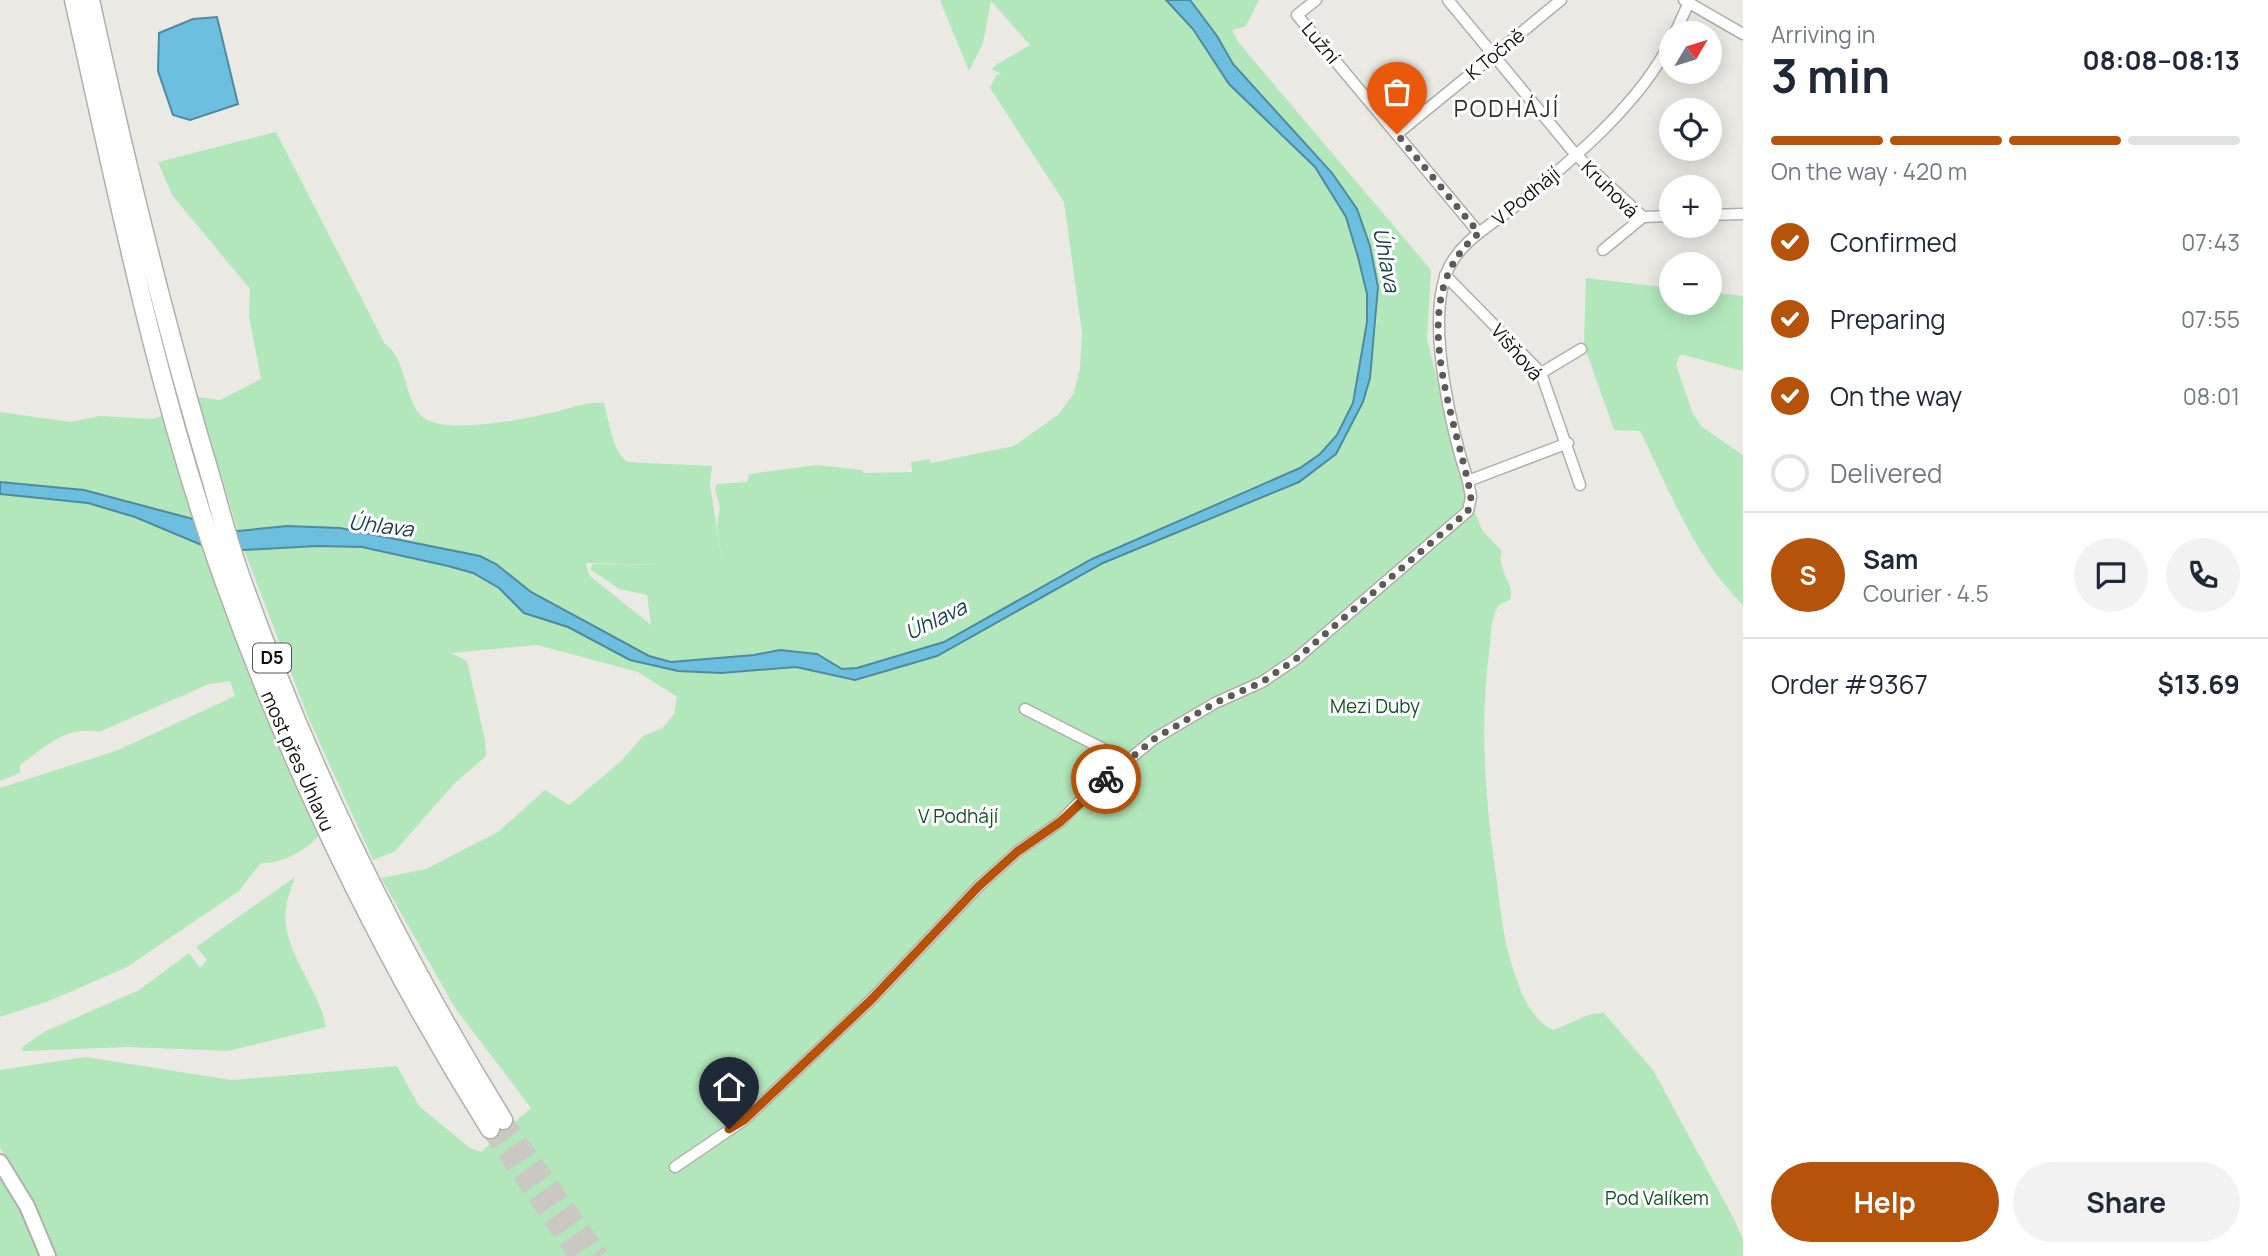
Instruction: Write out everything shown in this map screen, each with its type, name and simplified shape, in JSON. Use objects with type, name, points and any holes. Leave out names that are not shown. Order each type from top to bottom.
[{"type":"highway","name":"most přes Úhlavu","points":[[74,0],[147,322],[224,582],[293,754],[376,911]]},
{"type":"highway","name":"most přes Úhlavu","points":[[90,0],[166,321],[240,577],[376,911]]},
{"type":"highway","name":"D5","points":[[376,911],[427,991],[497,1125]]},
{"type":"main road","points":[[0,1161],[27,1206],[48,1256]]},
{"type":"street","name":"Lužní","points":[[1316,0],[1297,15],[1479,233]]},
{"type":"street","name":"Kruhová","points":[[1448,0],[1576,155],[1643,217],[1603,250]]},
{"type":"street","name":"K Točně","points":[[1397,134],[1561,0]]},
{"type":"street","points":[[1680,21],[1688,1],[1743,34]]},
{"type":"street","name":"V Podhájí","points":[[675,1167],[744,1120],[872,999],[979,886],[1018,851],[1060,822],[1154,739],[1215,703],[1262,682],[1296,659],[1468,511],[1471,497],[1438,332],[1438,303],[1445,275],[1456,257],[1479,233],[1521,202],[1576,155],[1627,102],[1659,58]]},
{"type":"street","points":[[1722,215],[1743,214]]},
{"type":"street","points":[[1643,217],[1659,216]]},
{"type":"street","name":"Višňová","points":[[1445,275],[1541,373],[1568,443],[1580,485]]},
{"type":"street","points":[[1541,373],[1581,349]]},
{"type":"street","points":[[1468,481],[1568,443]]},
{"type":"street","points":[[1025,709],[1127,761]]},
{"type":"green space","points":[[940,0],[1165,0],[1193,29],[1229,84],[1315,167],[1346,217],[1358,257],[1367,294],[1367,322],[1353,403],[1337,435],[1320,454],[1300,468],[1092,559],[944,642],[857,668],[842,669],[817,654],[780,650],[754,655],[671,662],[649,656],[531,592],[480,556],[340,528],[287,526],[238,531],[197,397],[220,400],[261,379],[249,316],[250,289],[172,195],[158,162],[276,132],[385,344],[398,360],[413,403],[424,418],[450,425],[486,424],[538,416],[584,404],[604,403],[618,451],[628,462],[712,466],[710,484],[722,562],[717,525],[720,506],[715,490],[717,484],[747,482],[749,474],[817,465],[862,470],[863,473],[912,472],[911,462],[929,459],[931,463],[1014,446],[1058,415],[1074,393],[1080,368],[1082,333],[1064,202],[990,88],[996,75],[1001,74],[992,69],[1030,45],[991,1],[983,43],[969,71]],"holes":[[[586,563],[659,565],[593,564],[590,569],[619,589],[647,595],[651,625],[589,575]]]},
{"type":"green space","points":[[1190,0],[1259,0],[1246,26],[1232,30],[1239,43],[1431,270],[1427,339],[1465,491],[1483,531],[1502,551],[1501,564],[1511,594],[1510,600],[1497,608],[1492,623],[1484,731],[1492,846],[1503,928],[1513,968],[1525,1000],[1545,1025],[1554,1030],[1591,1014],[1604,1013],[1653,1070],[1734,1219],[1743,1239],[1743,1256],[56,1256],[34,1202],[0,1148],[0,1070],[85,1057],[232,1080],[397,1066],[419,1106],[470,1148],[481,1152],[531,1108],[455,1008],[381,878],[426,869],[498,832],[545,790],[569,805],[620,762],[643,736],[663,728],[674,714],[677,697],[638,672],[537,645],[451,653],[467,661],[485,740],[486,756],[455,783],[394,852],[373,860],[308,717],[244,550],[317,546],[362,547],[473,573],[499,588],[524,613],[568,627],[630,660],[656,667],[721,673],[796,667],[855,680],[937,656],[1103,563],[1299,482],[1336,454],[1363,402],[1370,378],[1378,287],[1370,246],[1357,209],[1332,173],[1232,64],[1217,36]]},
{"type":"green space","points":[[1586,278],[1659,287],[1659,315],[1722,315],[1722,293],[1743,296],[1743,371],[1684,355],[1680,355],[1676,365],[1693,414],[1702,427],[1743,455],[1743,605],[1710,566],[1697,545],[1640,431],[1614,430],[1584,345]]},
{"type":"green space","points":[[0,412],[71,422],[100,416],[153,419],[163,415],[194,519],[84,490],[0,482]]},
{"type":"green space","points":[[0,494],[88,503],[135,517],[204,546],[263,705],[319,835],[293,855],[261,863],[239,891],[127,967],[49,1001],[0,1017],[0,788],[118,750],[235,696],[230,681],[209,684],[99,732],[66,735],[56,739],[20,765],[20,773],[0,781]]},
{"type":"green space","points":[[295,877],[286,908],[289,938],[326,1027],[228,1051],[129,1047],[23,1051],[22,1047],[46,1031],[139,990],[189,953],[200,968],[207,960],[196,947]]},
{"type":"green space","points":[[0,1176],[20,1209],[39,1256],[0,1256]]},
{"type":"water","points":[[1166,0],[1190,0],[1217,36],[1233,64],[1332,173],[1357,209],[1370,246],[1378,287],[1370,378],[1363,402],[1336,454],[1299,482],[1103,563],[937,656],[855,680],[796,667],[721,673],[678,671],[630,660],[568,627],[524,613],[499,588],[473,573],[448,566],[362,547],[317,546],[244,550],[204,546],[135,517],[88,503],[0,494],[0,482],[84,490],[238,531],[287,526],[340,528],[480,556],[496,564],[531,592],[649,656],[671,662],[754,655],[780,650],[817,654],[842,669],[857,668],[944,642],[1092,559],[1300,468],[1320,454],[1337,435],[1353,403],[1367,322],[1367,294],[1346,217],[1315,167],[1229,84],[1193,29]]},
{"type":"water","points":[[217,17],[238,104],[190,120],[173,115],[158,71],[159,33],[193,19]]},
{"type":"tunnel","points":[[503,1120],[600,1256]]},
{"type":"tunnel","points":[[490,1129],[578,1256]]},
{"type":"way so far","points":[[1106,779],[1154,739],[1215,703],[1262,682],[1296,659],[1401,572],[1468,511],[1471,497],[1446,384],[1438,332],[1438,303],[1445,275],[1456,257],[1479,233],[1397,134]]},
{"type":"district","name":"PODHÁJÍ","points":[[1507,109]]},
{"type":"route","points":[[729,1129],[744,1120],[872,999],[979,886],[1018,851],[1060,822],[1106,779]]},
{"type":"water label","name":"Úhlava","points":[[1386,260]]},
{"type":"water label","name":"Úhlava","points":[[381,526]]},
{"type":"water label","name":"Úhlava","points":[[936,620]]},
{"type":"park label","name":"Mezi Duby","points":[[1375,706]]},
{"type":"park label","name":"Pod Valíkem","points":[[1657,1198]]}]
